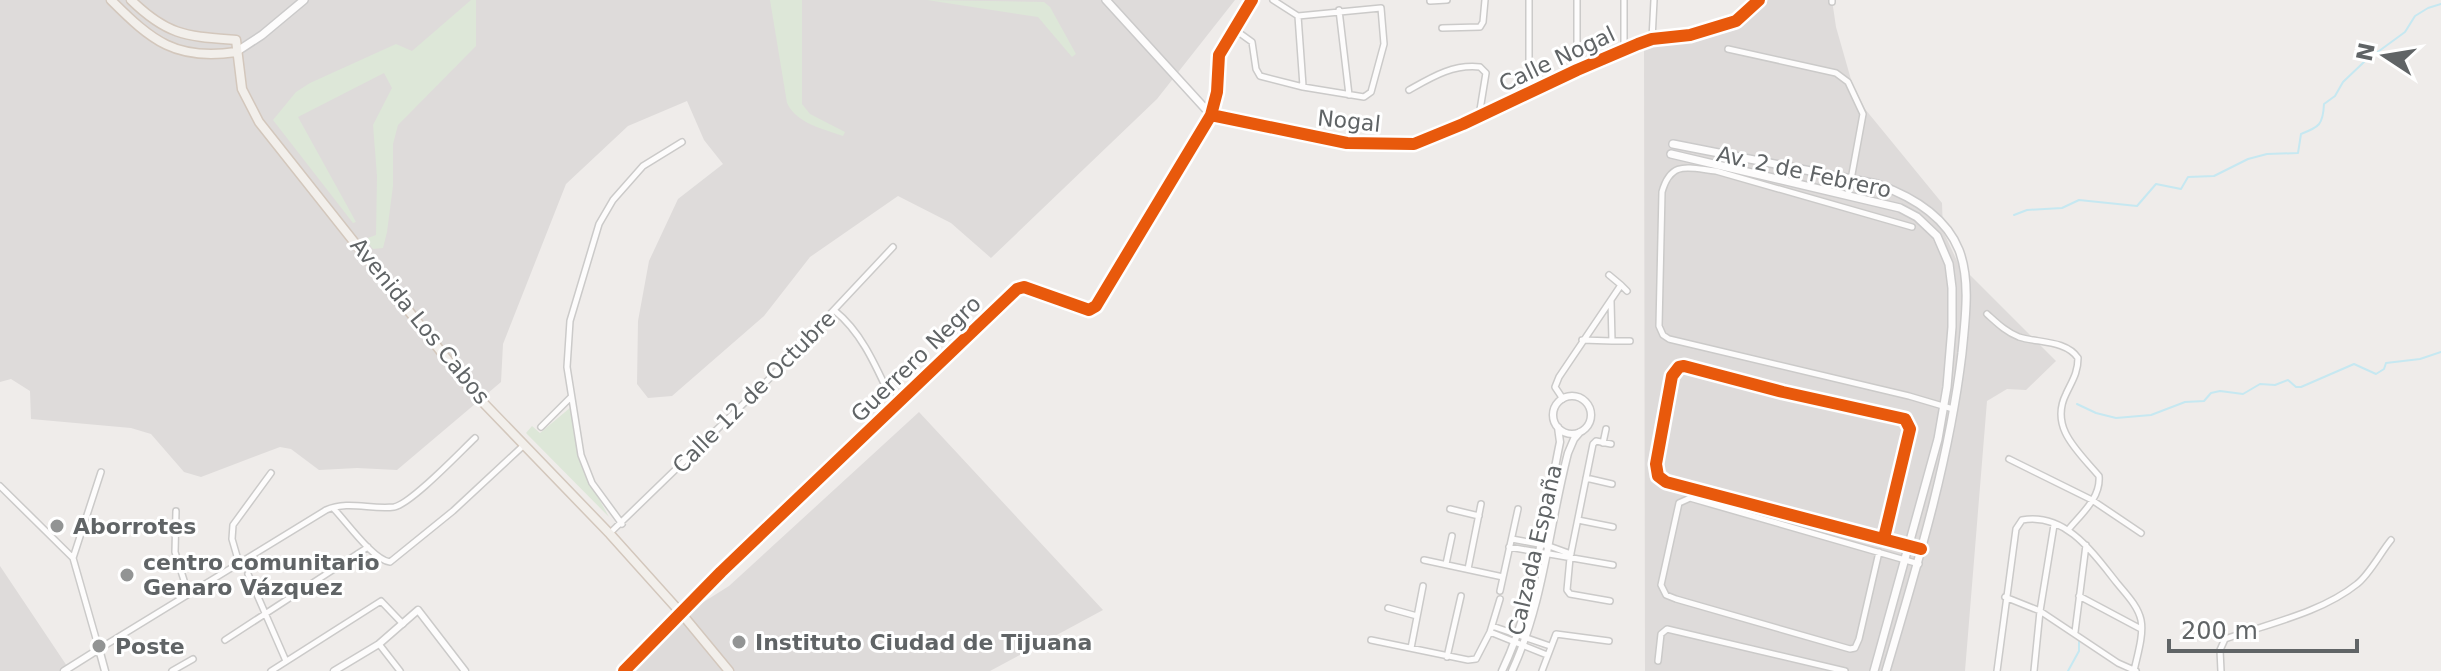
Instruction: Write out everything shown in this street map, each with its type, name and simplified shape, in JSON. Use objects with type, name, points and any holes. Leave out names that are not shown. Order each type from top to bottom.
[{"type":"main road","points":[[111,0],[141,31],[169,47],[207,56],[236,52],[304,0]]},
{"type":"main road","points":[[131,0],[151,20],[185,35],[252,41]]},
{"type":"main road","points":[[1106,0],[1211,115]]},
{"type":"main road","name":"Avenida Los Cabos","points":[[236,40],[242,89],[259,122],[473,392],[610,534],[729,671]]},
{"type":"main road","name":"Av. 2 de Febrero","points":[[1673,144],[1877,184],[1906,194],[1933,214],[1959,251],[1965,289],[1964,330],[1949,443],[1919,564],[1886,671]]},
{"type":"main road","name":"Av. 2 de Febrero","points":[[1671,154],[1900,208],[1917,217],[1937,236],[1949,264],[1952,327],[1938,439],[1874,671]]},
{"type":"street","points":[[1211,115],[1217,92],[1219,55],[1252,0]]},
{"type":"street","points":[[1234,29],[1252,42],[1260,76],[1349,95],[1364,97],[1371,92],[1384,44],[1381,8],[1298,16],[1273,0]]},
{"type":"street","points":[[1430,1],[1447,0]]},
{"type":"street","points":[[1442,28],[1475,29],[1483,22],[1485,0]]},
{"type":"street","points":[[1529,0],[1529,95]]},
{"type":"street","points":[[1577,0],[1577,70]]},
{"type":"street","points":[[1624,0],[1624,50]]},
{"type":"street","points":[[1652,39],[1654,0]]},
{"type":"street","name":"Calle Nogal","points":[[1479,116],[1652,39],[1723,27],[1736,21],[1759,0]]},
{"type":"street","points":[[1339,10],[1349,95]]},
{"type":"street","points":[[1298,16],[1303,87]]},
{"type":"street","points":[[1728,49],[1836,73],[1845,78],[1861,107],[1864,121],[1848,196]]},
{"type":"street","points":[[1409,90],[1437,74],[1467,65],[1480,67],[1486,73],[1479,116]]},
{"type":"street","name":"Nogal","points":[[1211,115],[1306,136],[1380,145],[1424,141],[1479,116]]},
{"type":"street","name":"Guerrero Negro","points":[[624,671],[1020,287],[1092,309],[1211,115]]},
{"type":"street","points":[[622,524],[601,497],[585,468],[567,367],[570,321],[599,224],[613,200],[643,166],[682,142]]},
{"type":"street","points":[[1671,154],[1673,144]]},
{"type":"street","points":[[1912,227],[1716,171],[1675,169],[1666,178],[1662,192],[1659,326],[1669,339],[1953,409]]},
{"type":"street","name":"Calle 12 de Octubre","points":[[610,534],[835,311],[893,247]]},
{"type":"street","points":[[1609,275],[1627,291]]},
{"type":"street","points":[[1563,399],[1556,390],[1556,382],[1621,285]]},
{"type":"street","points":[[1611,301],[1612,341]]},
{"type":"street","name":"Calle 12 de Octubre","points":[[835,311],[860,338],[895,407]]},
{"type":"street","points":[[1987,314],[2002,328],[2018,336],[2065,347],[2078,358],[2075,377],[2064,397],[2060,420],[2066,436],[2099,476],[2099,488],[2068,530]]},
{"type":"street","points":[[1582,340],[1630,341]]},
{"type":"street","points":[[1884,538],[1910,429],[1905,419],[1684,366],[1675,370],[1656,464],[1658,476],[1666,482],[1921,549]]},
{"type":"street","points":[[541,427],[572,396]]},
{"type":"street","points":[[1578,397],[1589,406],[1591,420],[1580,432],[1567,433],[1554,421],[1554,411],[1563,399],[1578,397]]},
{"type":"street","name":"Calzada España","points":[[1502,671],[1518,634],[1539,548],[1560,442],[1558,427]]},
{"type":"street","points":[[1606,429],[1607,443],[1594,442],[1567,592],[1610,601]]},
{"type":"street","name":"Calzada España","points":[[1512,671],[1527,637],[1564,468],[1571,445],[1580,432]]},
{"type":"street","points":[[64,671],[332,507],[398,506],[435,477],[475,438]]},
{"type":"street","points":[[332,507],[387,563],[453,511],[525,444]]},
{"type":"street","points":[[2009,459],[2092,500],[2141,533]]},
{"type":"street","points":[[1555,467],[1564,468]]},
{"type":"street","points":[[73,558],[101,472]]},
{"type":"street","points":[[239,563],[232,539],[233,525],[271,473]]},
{"type":"street","points":[[1586,478],[1612,484]]},
{"type":"street","points":[[0,486],[73,558],[105,671]]},
{"type":"street","points":[[1879,552],[1859,639],[1855,648],[1850,649],[1676,599],[1666,595],[1661,585],[1679,503],[1684,498],[1879,552],[1919,564]]},
{"type":"street","points":[[1468,569],[1481,504]]},
{"type":"street","points":[[1450,509],[1479,516]]},
{"type":"street","points":[[1500,591],[1518,509]]},
{"type":"street","points":[[176,511],[175,552],[188,593]]},
{"type":"street","points":[[1997,671],[2005,597],[2018,524],[2022,520],[2031,519],[2068,530],[2086,544],[2135,607],[2141,629],[2136,671],[2118,663],[2040,611],[2005,597]]},
{"type":"street","points":[[1578,520],[1613,527]]},
{"type":"street","points":[[2034,671],[2054,525]]},
{"type":"street","points":[[1446,564],[1452,536]]},
{"type":"street","points":[[1512,539],[1613,565]]},
{"type":"street","points":[[2221,671],[2220,650],[2225,639],[2307,611],[2345,593],[2360,582],[2391,540]]},
{"type":"street","points":[[2075,632],[2086,544]]},
{"type":"street","points":[[225,640],[368,547]]},
{"type":"street","points":[[1509,547],[1539,548]]},
{"type":"street","points":[[1424,560],[1503,577]]},
{"type":"street","points":[[248,574],[286,662]]},
{"type":"street","points":[[1411,648],[1423,586]]},
{"type":"street","points":[[1447,657],[1461,596]]},
{"type":"street","points":[[2079,596],[2141,629]]},
{"type":"street","points":[[1371,640],[1447,657],[1476,659],[1491,629],[1500,599]]},
{"type":"street","points":[[271,671],[381,601],[403,625]]},
{"type":"street","points":[[1388,608],[1417,616]]},
{"type":"street","points":[[334,671],[379,644],[418,610],[465,671]]},
{"type":"street","points":[[1491,629],[1518,634],[1550,646]]},
{"type":"street","points":[[1491,629],[1515,643],[1547,655]]},
{"type":"street","points":[[1658,661],[1661,634],[1667,629],[1845,671]]},
{"type":"street","points":[[1542,671],[1554,636],[1559,632],[1609,641]]},
{"type":"street","points":[[379,644],[400,671]]},
{"type":"street","points":[[172,671],[193,659]]},
{"type":"shaded area","points":[[0,0],[1235,0],[1157,99],[991,258],[951,223],[898,196],[810,257],[764,316],[672,396],[648,398],[637,384],[638,321],[649,261],[678,199],[723,164],[704,140],[687,101],[628,126],[566,184],[503,344],[501,382],[397,470],[319,470],[291,449],[280,447],[201,477],[184,472],[151,434],[131,428],[31,419],[30,391],[11,379],[0,382]]},
{"type":"shaded area","points":[[1759,0],[1832,0],[1836,27],[1852,83],[1865,109],[1942,203],[1943,231],[1958,263],[2056,361],[2026,390],[2007,389],[1987,401],[1965,671],[1645,671],[1644,42],[1673,38],[1736,21]]},
{"type":"shaded area","points":[[919,412],[1103,610],[990,671],[623,671],[683,615],[729,586]]},
{"type":"shaded area","points":[[0,566],[69,669],[0,671]]},
{"type":"green space","points":[[471,0],[476,0],[476,46],[398,125],[393,144],[393,186],[387,232],[383,248],[373,249],[365,239],[376,235],[377,176],[373,125],[392,88],[384,73],[298,117],[356,222],[353,223],[273,120],[296,92],[310,83],[396,44],[412,51]]},
{"type":"green space","points":[[770,0],[802,0],[802,104],[810,114],[845,132],[843,136],[804,121],[787,103]]},
{"type":"green space","points":[[927,0],[1044,2],[1050,7],[1076,54],[1072,57],[1038,17]]},
{"type":"green space","points":[[571,407],[586,475],[609,517],[526,433],[532,426],[540,433]]},
{"type":"waterway","points":[[2014,215],[2027,210],[2062,208],[2079,200],[2137,206],[2156,184],[2181,189],[2188,177],[2214,176],[2248,159],[2267,154],[2298,153],[2301,134],[2319,124],[2324,104],[2335,96],[2343,82],[2405,32],[2415,16],[2441,4]]},
{"type":"waterway","points":[[2077,404],[2116,418],[2151,415],[2185,402],[2204,401],[2211,393],[2220,391],[2243,394],[2260,384],[2275,385],[2288,380],[2301,387],[2354,364],[2376,374],[2384,369],[2386,363],[2420,359],[2441,352]]},
{"type":"waterway","points":[[2068,671],[2079,651],[2079,641]]},
{"type":"cycle path","points":[[624,671],[721,572],[1017,289],[1024,287],[1089,310],[1096,306],[1211,115],[1217,92],[1219,55],[1252,0]]},
{"type":"cycle path","points":[[1211,115],[1347,143],[1414,144],[1638,44],[1652,39],[1690,35],[1736,21],[1759,0]]},
{"type":"cycle path","points":[[1884,538],[1910,429],[1905,419],[1679,367],[1672,376],[1656,464],[1658,476],[1666,482],[1921,549]]},
{"type":"place","name":"Aborrotes","points":[[57,526]]},
{"type":"place","name":"centro comunitario Genaro Vázquez","points":[[127,575]]},
{"type":"place","name":"Instituto Ciudad de Tijuana","points":[[739,642]]},
{"type":"place","name":"Poste","points":[[99,646]]}]
